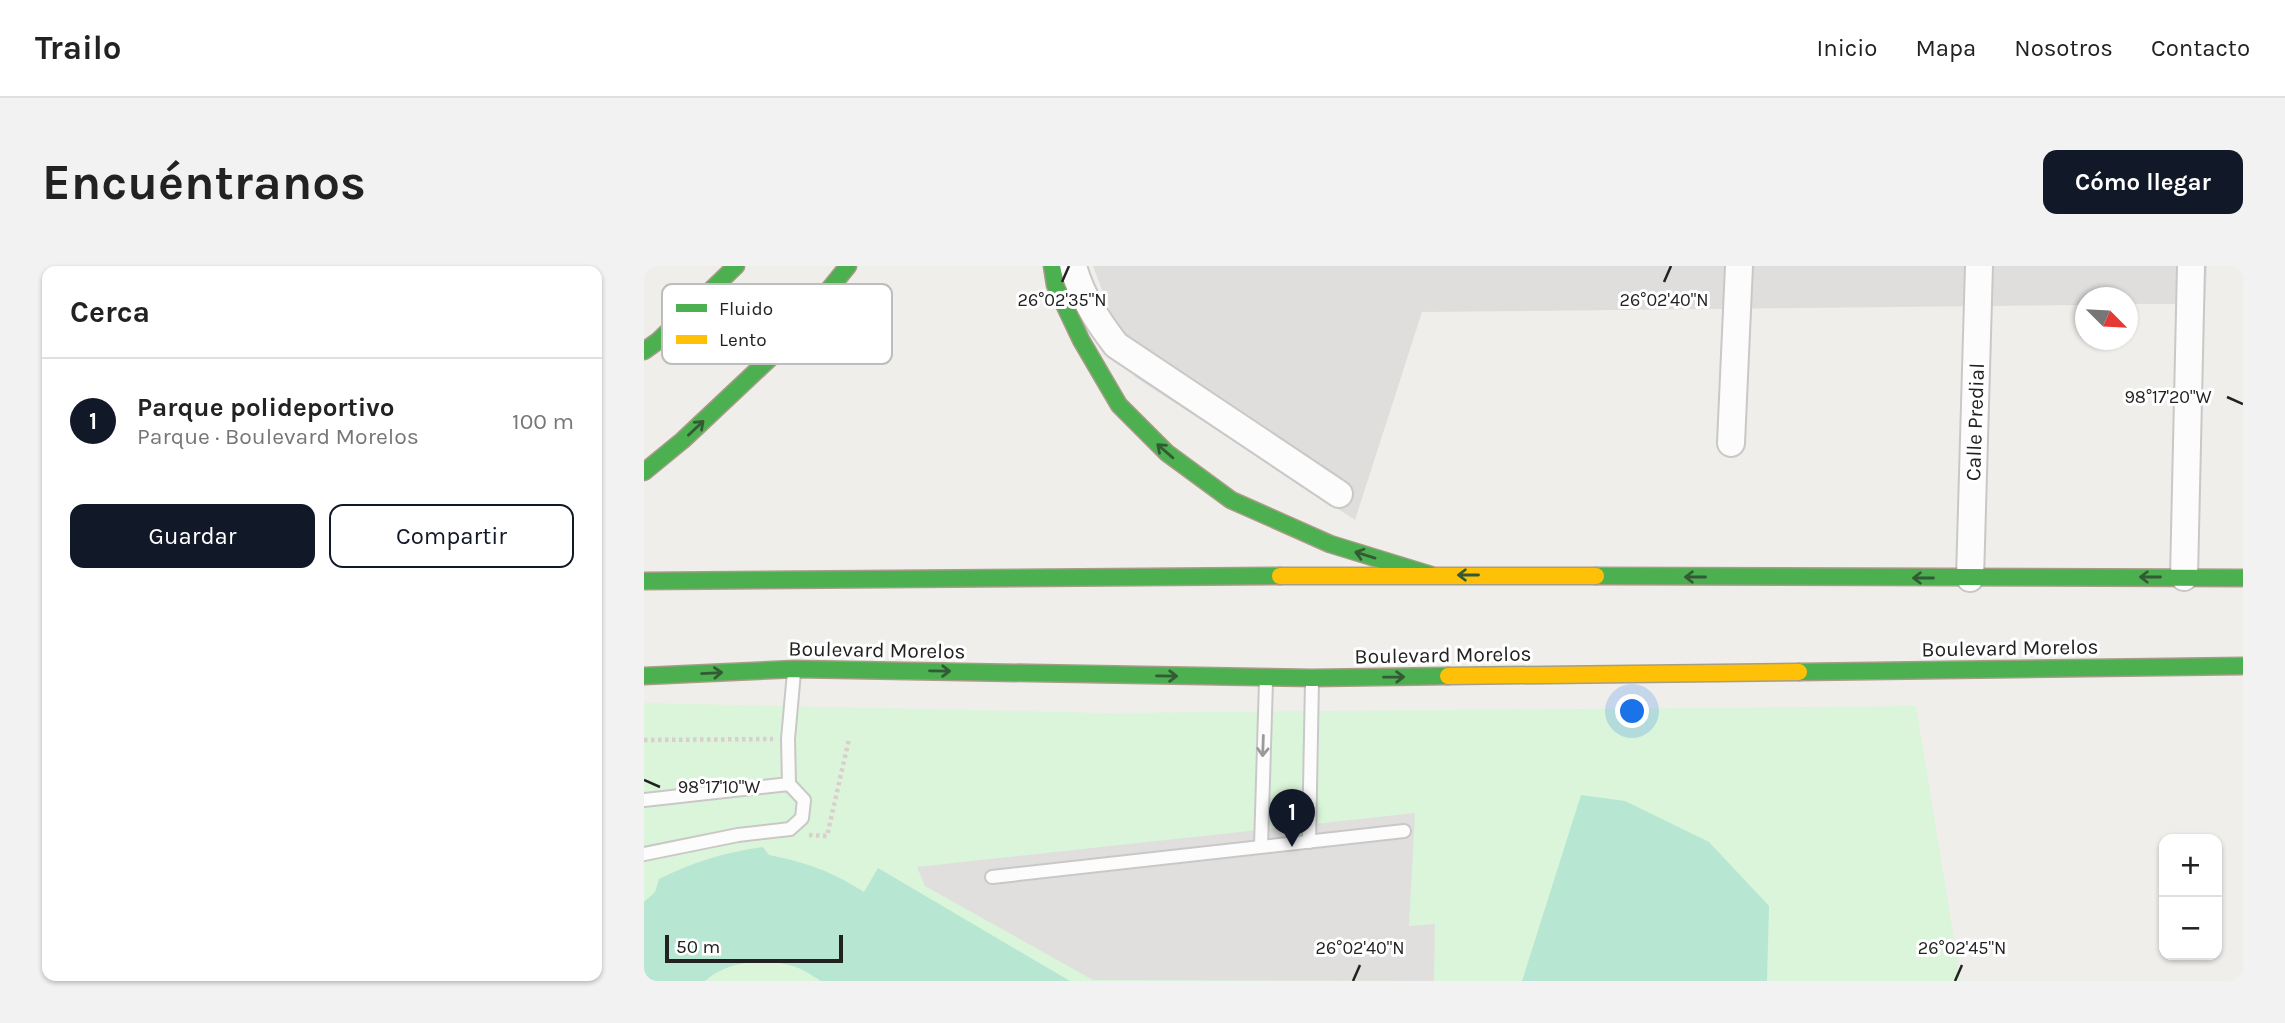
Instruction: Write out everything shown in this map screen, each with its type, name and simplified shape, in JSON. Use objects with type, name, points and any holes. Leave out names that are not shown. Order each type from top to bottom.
[{"type":"main road","points":[[717,284],[736,266]]},
{"type":"main road","points":[[834,284],[848,266]]},
{"type":"main road","points":[[1052,266],[1055,285],[1081,340],[1119,405],[1167,453],[1231,500],[1330,544],[1431,575]]},
{"type":"main road","points":[[644,351],[662,337]]},
{"type":"main road","points":[[644,472],[683,440],[765,364]]},
{"type":"main road","points":[[644,581],[1431,575],[2243,578]]},
{"type":"main road","name":"Boulevard Morelos","points":[[644,676],[794,668],[1312,678],[2243,666]]},
{"type":"street","points":[[1073,266],[1077,283],[1095,318],[1116,345],[1339,494]]},
{"type":"street","points":[[1731,443],[1739,266]]},
{"type":"street","name":"Calle Predial","points":[[1970,578],[1979,266]]},
{"type":"street","points":[[2183,577],[2191,266]]},
{"type":"lane","points":[[644,854],[738,835],[790,829],[802,817],[804,800],[789,784],[788,739],[794,668]]},
{"type":"lane","points":[[1261,846],[1266,677]]},
{"type":"lane","points":[[1309,842],[1312,678]]},
{"type":"lane","points":[[644,800],[789,784]]},
{"type":"lane","points":[[992,877],[1404,831]]},
{"type":"path","points":[[644,740],[788,739]]},
{"type":"path","points":[[790,829],[813,836],[827,836],[849,739]]},
{"type":"shaded area","points":[[1093,266],[2207,266],[2205,304],[2138,304],[2138,287],[2075,287],[2075,305],[1422,312],[1355,520],[1135,377]]},
{"type":"shaded area","points":[[1415,813],[1409,926],[1435,924],[1434,981],[1093,980],[925,886],[917,867]]},
{"type":"green space","points":[[644,703],[1106,713],[1916,706],[1961,981],[644,981]]},
{"type":"green space","points":[[1581,795],[1625,801],[1709,842],[1769,906],[1767,981],[1522,981]]},
{"type":"green space","points":[[763,847],[769,855],[819,869],[864,892],[878,868],[1070,981],[821,981],[796,967],[761,961],[736,965],[705,981],[644,981],[644,902],[655,892],[659,879],[710,858]]},
{"type":"traffic: fast","points":[[717,284],[736,266]]},
{"type":"traffic: fast","points":[[833,284],[848,266]]},
{"type":"traffic: fast","points":[[1052,266],[1055,285],[1081,340],[1119,405],[1167,453],[1231,500],[1330,544],[1431,575]]},
{"type":"traffic: fast","points":[[644,351],[662,337]]},
{"type":"traffic: fast","points":[[644,472],[683,440],[764,364]]},
{"type":"traffic: fast","points":[[644,581],[1280,576]]},
{"type":"traffic: fast","points":[[1596,576],[2243,578]]},
{"type":"traffic: fast","points":[[1799,672],[2243,666]]},
{"type":"traffic: fast","points":[[644,676],[795,669],[1312,678],[1448,676]]},
{"type":"traffic: slow","points":[[1280,576],[1596,576]]},
{"type":"traffic: slow","points":[[1448,676],[1799,672]]},
{"type":"place","name":"Parque polideportivo","points":[[1292,847]]}]
